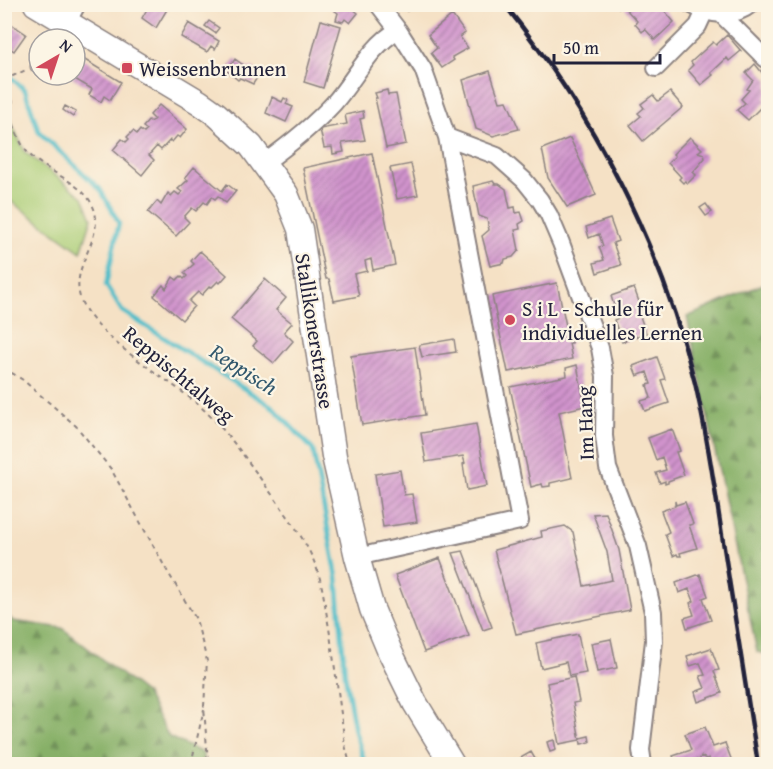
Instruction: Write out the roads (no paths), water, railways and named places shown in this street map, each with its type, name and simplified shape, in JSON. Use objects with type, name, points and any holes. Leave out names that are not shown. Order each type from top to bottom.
[{"type":"street","name":"Stallikonerstrasse","points":[[36,4],[199,102],[251,146],[286,194],[300,229],[334,456],[357,557],[372,609],[415,703],[452,765]]},
{"type":"street","points":[[357,557],[520,521],[447,137],[423,69],[378,4]]},
{"type":"street","points":[[656,68],[698,26],[697,9],[722,15],[744,10],[751,4]]},
{"type":"street","points":[[722,15],[766,59]]},
{"type":"street","points":[[264,163],[300,137],[335,102],[383,40],[398,30]]},
{"type":"street","name":"Im Hang","points":[[447,137],[497,156],[524,180],[540,200],[549,214],[561,243],[600,348],[605,376],[604,436],[608,468],[638,546],[653,612],[654,641],[641,750],[644,765]]},
{"type":"waterway","name":"Reppisch","points":[[4,71],[25,90],[39,132],[100,189],[119,223],[106,285],[122,311],[273,407],[313,450],[337,577],[345,675],[355,731],[365,764]]},
{"type":"railway","points":[[504,4],[537,46],[595,136],[643,231],[680,331],[695,383],[707,440],[758,764]]},
{"type":"place","name":"Weissenbrunnen","points":[[127,68]]},
{"type":"place","name":"S i L - Schule für individuelles Lernen","points":[[510,320]]}]
